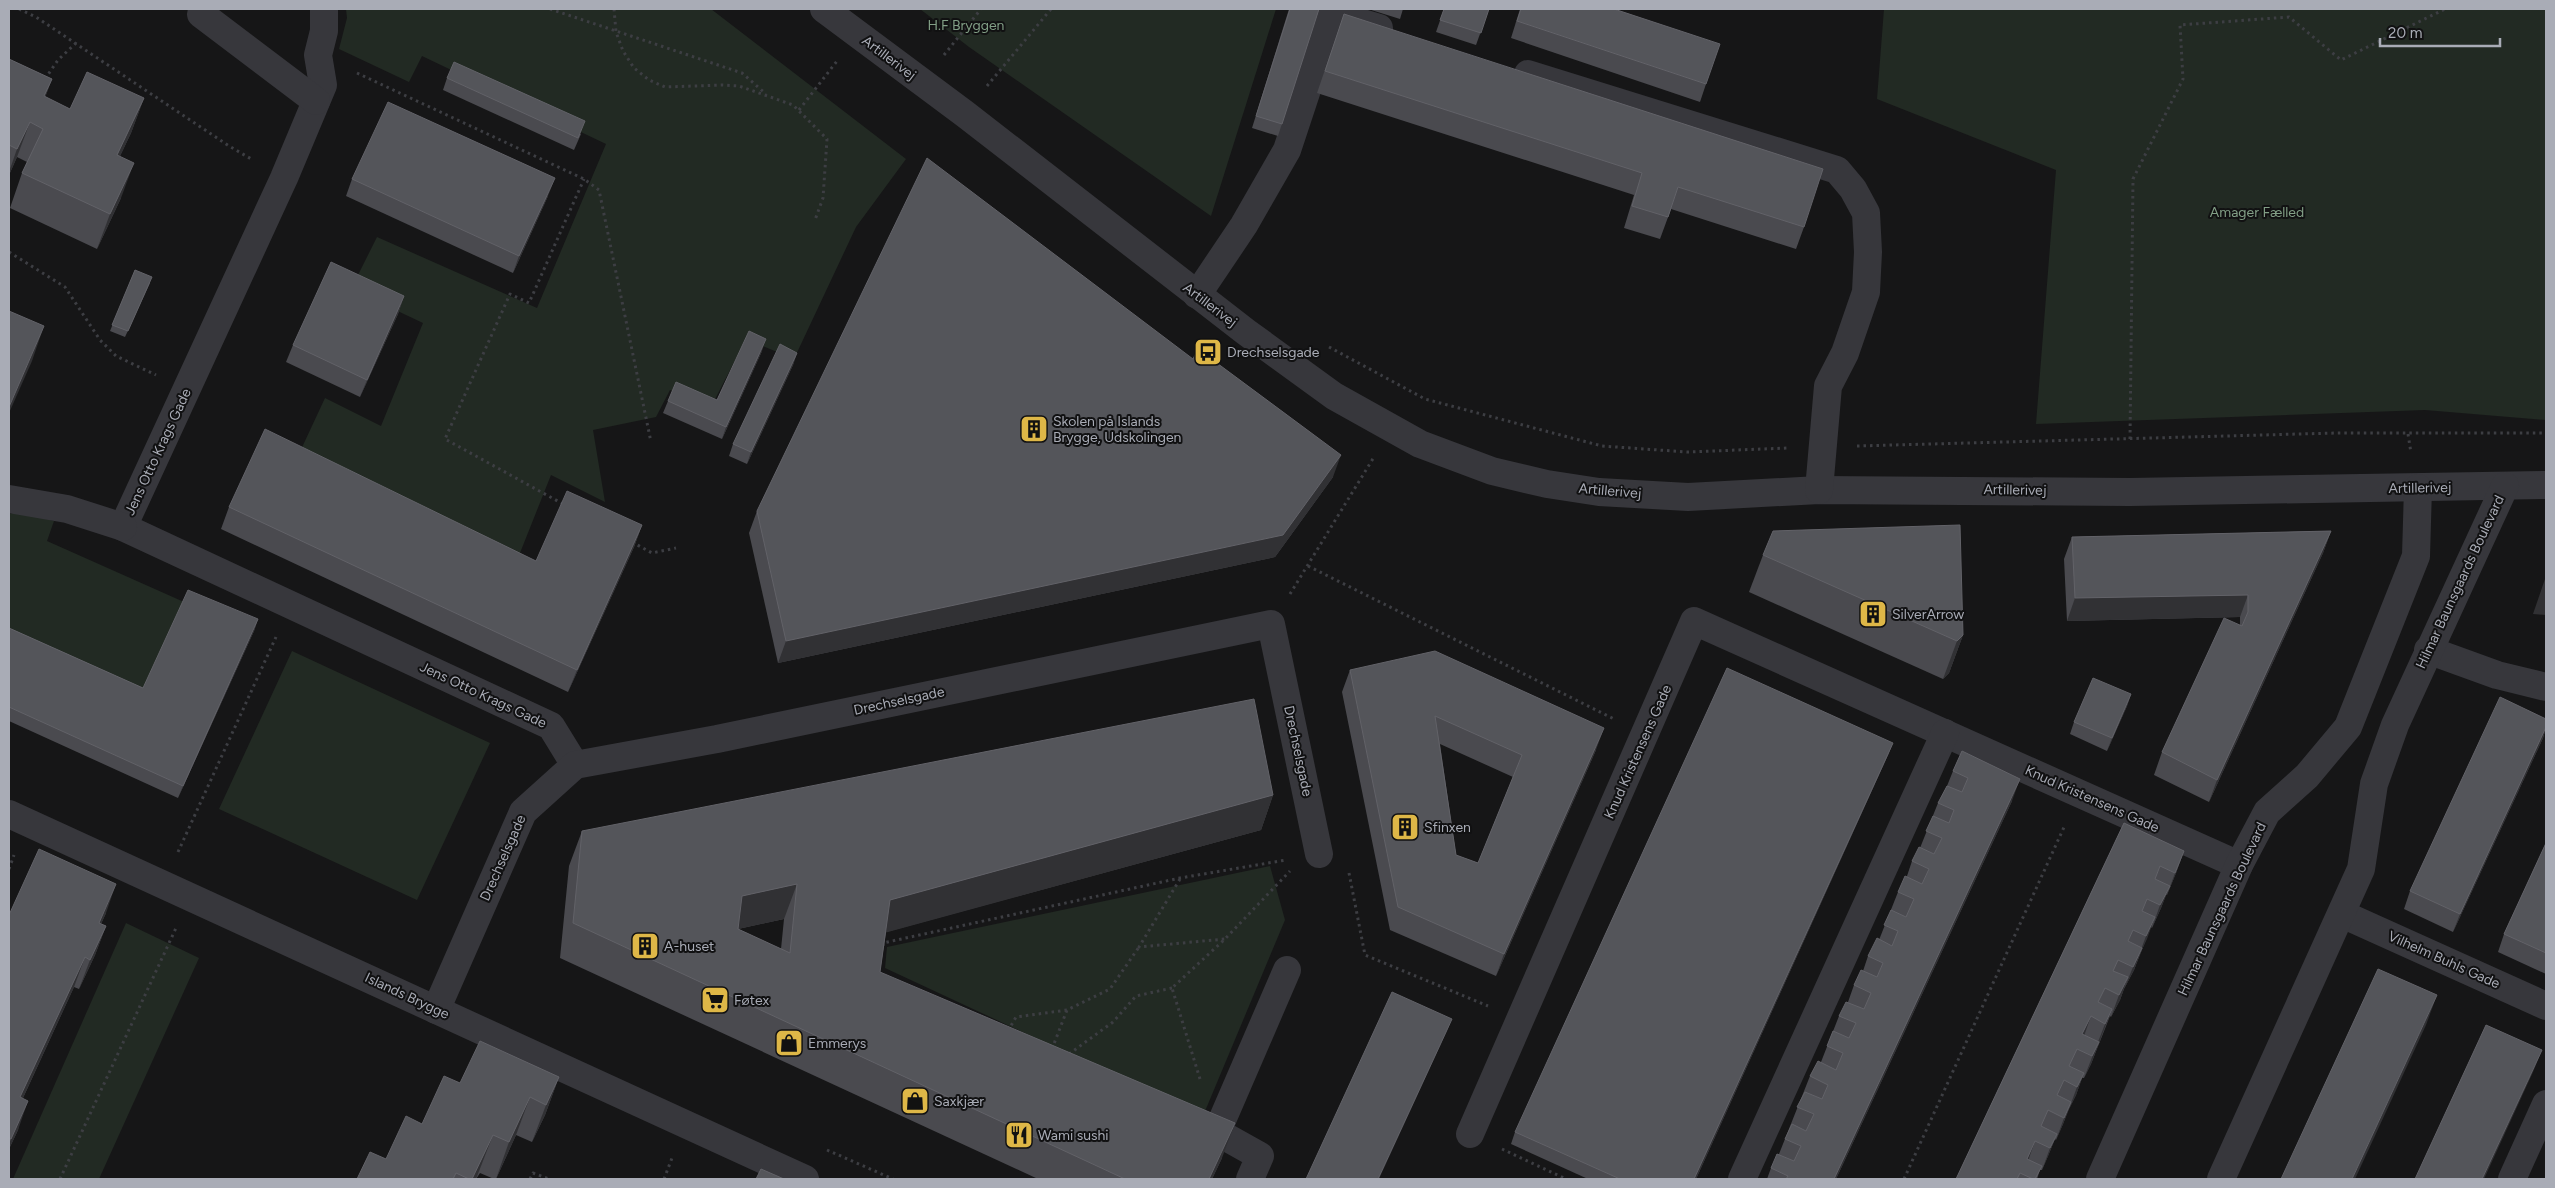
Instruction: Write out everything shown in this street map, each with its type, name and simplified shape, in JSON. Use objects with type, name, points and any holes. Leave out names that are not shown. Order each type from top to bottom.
[{"type":"street","name":"Jens Otto Krags Gade","points":[[324,9],[324,30],[318,55],[323,85],[284,178],[123,527],[551,726],[574,765]]},
{"type":"street","name":"Artillerivej","points":[[824,9],[965,114],[1197,295],[1334,396],[1420,444],[1492,471],[1547,484],[1599,492],[1688,497],[1819,490],[2130,492],[2546,485]]},
{"type":"street","points":[[201,14],[316,100]]},
{"type":"street","points":[[1197,295],[1244,225],[1287,150],[1332,14],[1399,34]]},
{"type":"street","points":[[1504,67],[1837,170],[1853,189],[1866,212],[1868,252],[1866,292],[1845,353],[1828,386],[1819,490]]},
{"type":"street","name":"Hilmar Baunsgaards Boulevard","points":[[2220,1179],[2361,869],[2374,784],[2395,724],[2505,486]]},
{"type":"street","name":"Hilmar Baunsgaards Boulevard","points":[[2100,1179],[2239,865],[2267,812],[2307,776],[2348,728],[2416,556],[2418,488]]},
{"type":"street","points":[[9,498],[67,509],[123,527]]},
{"type":"street","name":"Knud Kristensens Gade","points":[[1470,1134],[1694,621],[2080,792],[2239,865]]},
{"type":"street","name":"Drechselsgade","points":[[436,1010],[523,812],[574,765],[716,739],[1271,624],[1311,856]]},
{"type":"street","points":[[2428,650],[2498,675],[2546,687]]},
{"type":"street","points":[[1742,1179],[1945,733]]},
{"type":"street","name":"Islands Brygge","points":[[9,814],[805,1179]]},
{"type":"street","name":"Vilhelm Buhls Gade","points":[[2342,914],[2546,1006]]},
{"type":"street","points":[[1250,1179],[1260,1156],[1217,1132],[1287,970]]},
{"type":"street","points":[[2512,1179],[2546,1104]]},
{"type":"path","points":[[19,9],[36,17],[76,43],[229,146],[284,178]]},
{"type":"path","points":[[550,9],[742,73],[767,96]]},
{"type":"path","points":[[614,9],[616,32],[623,51],[634,68],[649,80],[665,87],[723,84],[739,86],[793,105],[827,139],[822,198],[815,220]]},
{"type":"path","points":[[922,83],[981,9]]},
{"type":"path","points":[[965,114],[1052,9]]},
{"type":"path","points":[[2130,438],[2133,178],[2183,79],[2180,25],[2289,18],[2340,60],[2445,9]]},
{"type":"path","points":[[799,110],[858,35]]},
{"type":"path","points":[[43,82],[58,60],[76,43]]},
{"type":"path","points":[[318,55],[584,179],[599,190],[651,442]]},
{"type":"path","points":[[566,506],[446,439],[510,294],[529,303],[584,179]]},
{"type":"path","points":[[9,252],[64,287],[100,340],[116,356],[187,391]]},
{"type":"path","points":[[1271,624],[1392,429]]},
{"type":"path","points":[[626,539],[652,553],[676,548]]},
{"type":"path","points":[[1308,566],[1645,735]]},
{"type":"path","points":[[164,885],[290,605]]},
{"type":"path","points":[[1904,1179],[2080,792]]},
{"type":"path","points":[[882,952],[883,943],[1180,878],[1345,850],[1365,955],[1520,1019]]},
{"type":"path","points":[[1065,1057],[1113,1022],[1136,996],[1172,988],[1311,856]]},
{"type":"path","points":[[1004,1038],[1016,1017],[1066,1010],[1110,990],[1139,947],[1180,878]]},
{"type":"path","points":[[60,1179],[191,897]]},
{"type":"path","points":[[1139,947],[1225,939]]},
{"type":"path","points":[[1172,988],[1217,1132]]},
{"type":"path","points":[[1052,1050],[1066,1010]]},
{"type":"path","points":[[1470,1134],[1566,1179]]},
{"type":"path","points":[[530,1179],[532,1173],[548,1179]]},
{"type":"green space","points":[[346,9],[711,9],[906,159],[856,227],[794,359],[746,339],[711,407],[670,390],[656,417],[593,430],[605,502],[551,475],[516,563],[298,456],[325,398],[381,426],[423,323],[351,289],[377,237],[537,308],[606,144],[422,56],[409,82],[339,49],[347,18]]},
{"type":"green space","name":"H.F Bryggen","points":[[920,9],[1276,9],[1211,216],[969,47]]},
{"type":"green space","name":"Amager Fælled","points":[[1884,9],[2546,9],[2546,420],[2425,410],[2036,424],[2056,170],[1877,99]]},
{"type":"green space","points":[[20,512],[54,521],[47,541],[184,602],[138,701],[9,642],[9,514]]},
{"type":"green space","points":[[292,651],[490,743],[417,900],[219,809]]},
{"type":"green space","points":[[1270,866],[1285,920],[1203,1116],[885,968],[887,947]]},
{"type":"green space","points":[[126,923],[199,958],[99,1179],[13,1179]]},
{"type":"building","points":[[1290,9],[1319,9],[1282,124],[1256,116]]},
{"type":"building","points":[[1444,9],[1489,9],[1481,33],[1440,20]]},
{"type":"building","points":[[1521,9],[1614,9],[1720,44],[1706,84],[1517,21]]},
{"type":"building","points":[[1344,14],[1823,169],[1804,227],[1678,187],[1668,217],[1632,206],[1642,173],[1325,71]]},
{"type":"building","points":[[9,59],[52,79],[44,96],[70,109],[87,72],[144,98],[117,155],[134,163],[110,214],[22,173],[43,129],[30,122],[17,149],[9,145]]},
{"type":"building","points":[[454,62],[585,121],[578,138],[447,78]]},
{"type":"building","points":[[388,102],[555,178],[519,256],[352,179]]},
{"type":"building","name":"Skolen på Islands Brygge, Udskolingen","points":[[927,158],[1193,359],[1198,349],[1341,455],[1283,535],[786,641],[757,511]]},
{"type":"building","points":[[331,262],[404,296],[367,380],[293,345]]},
{"type":"building","points":[[135,270],[152,277],[128,331],[112,325]]},
{"type":"building","points":[[9,311],[44,326],[9,407]]},
{"type":"building","points":[[749,331],[766,339],[726,427],[668,401],[676,382],[717,400]]},
{"type":"building","points":[[780,344],[797,353],[751,452],[733,444]]},
{"type":"building","points":[[265,429],[536,561],[567,491],[642,525],[577,670],[229,507]]},
{"type":"building","points":[[1960,525],[1963,635],[1957,641],[1763,555],[1773,531]]},
{"type":"building","points":[[2331,531],[2217,780],[2162,752],[2224,618],[2242,626],[2248,612],[2248,595],[2075,598],[2072,537]]},
{"type":"building","points":[[188,590],[258,619],[183,786],[9,707],[9,628],[143,688]]},
{"type":"building","name":"Sfinxen","points":[[1435,651],[1604,728],[1504,954],[1398,907],[1350,670]],"holes":[[[1435,716],[1522,755],[1478,863],[1456,855]]]},
{"type":"building","points":[[1727,668],[1893,743],[1694,1179],[1620,1179],[1515,1132]]},
{"type":"building","points":[[2093,678],[2131,694],[2112,738],[2074,722]]},
{"type":"building","points":[[2500,697],[2546,719],[2546,727],[2460,914],[2410,891]]},
{"type":"building","name":"A-huset","points":[[1254,699],[1273,795],[890,900],[880,972],[1235,1123],[1209,1179],[1125,1179],[573,923],[582,831]],"holes":[[[797,884],[790,953],[738,929],[742,896]]]},
{"type":"building","points":[[1962,751],[2020,779],[1834,1179],[1786,1179],[1788,1176],[1771,1168],[1777,1154],[1794,1161],[1801,1146],[1785,1139],[1792,1124],[1806,1131],[1814,1114],[1797,1107],[1805,1092],[1822,1099],[1828,1085],[1810,1076],[1818,1061],[1836,1070],[1843,1053],[1827,1046],[1833,1031],[1849,1038],[1856,1023],[1839,1016],[1846,1002],[1864,1009],[1871,993],[1854,985],[1861,970],[1877,977],[1883,963],[1868,956],[1877,938],[1892,946],[1898,931],[1884,925],[1891,910],[1906,917],[1914,899],[1898,892],[1905,876],[1922,884],[1929,869],[1912,861],[1919,847],[1934,854],[1942,838],[1926,831],[1933,816],[1949,823],[1954,810],[1938,803],[1947,786],[1962,792],[1968,778],[1953,771]]},
{"type":"building","points":[[2124,823],[2184,851],[2175,873],[2160,866],[2155,879],[2170,886],[2160,905],[2147,899],[2142,911],[2155,917],[2146,936],[2133,930],[2128,941],[2142,948],[2133,967],[2118,960],[2113,971],[2128,977],[2119,995],[2105,988],[2098,1002],[2112,1009],[2105,1024],[2091,1016],[2082,1034],[2099,1042],[2092,1056],[2077,1049],[2069,1066],[2084,1073],[2077,1087],[2064,1080],[2057,1095],[2071,1102],[2064,1118],[2048,1110],[2041,1126],[2057,1134],[2050,1148],[2035,1141],[2027,1159],[2042,1166],[2035,1179],[2020,1173],[2017,1179],[1956,1179]]},
{"type":"building","points":[[2546,843],[2546,953],[2504,934]]},
{"type":"building","points":[[39,849],[116,884],[99,923],[106,926],[90,960],[85,957],[20,1097],[28,1101],[11,1139],[9,1138],[9,915]]},
{"type":"building","points":[[2378,969],[2437,995],[2352,1179],[2281,1179]]},
{"type":"building","points":[[1392,992],[1452,1019],[1378,1179],[1306,1179]]},
{"type":"building","points":[[2486,1025],[2542,1050],[2482,1179],[2415,1179]]},
{"type":"building","points":[[480,1041],[559,1077],[546,1105],[530,1097],[509,1142],[493,1135],[472,1179],[456,1173],[453,1179],[357,1179],[370,1152],[386,1159],[406,1116],[422,1124],[444,1076],[460,1083]]},
{"type":"building","points":[[761,1169],[784,1179],[756,1179]]},
{"type":"place","name":"Drechselsgade","points":[[1208,352]]},
{"type":"place","name":"Skolen på Islands Brygge, Udskolingen","points":[[1034,429]]},
{"type":"place","name":"SilverArrow","points":[[1873,614]]},
{"type":"place","name":"Sfinxen","points":[[1405,827]]},
{"type":"place","name":"A-huset","points":[[645,946]]},
{"type":"place","name":"Føtex","points":[[715,1000]]},
{"type":"place","name":"Emmerys","points":[[789,1043]]},
{"type":"place","name":"Saxkjær","points":[[915,1101]]},
{"type":"place","name":"Wami sushi","points":[[1019,1135]]}]
